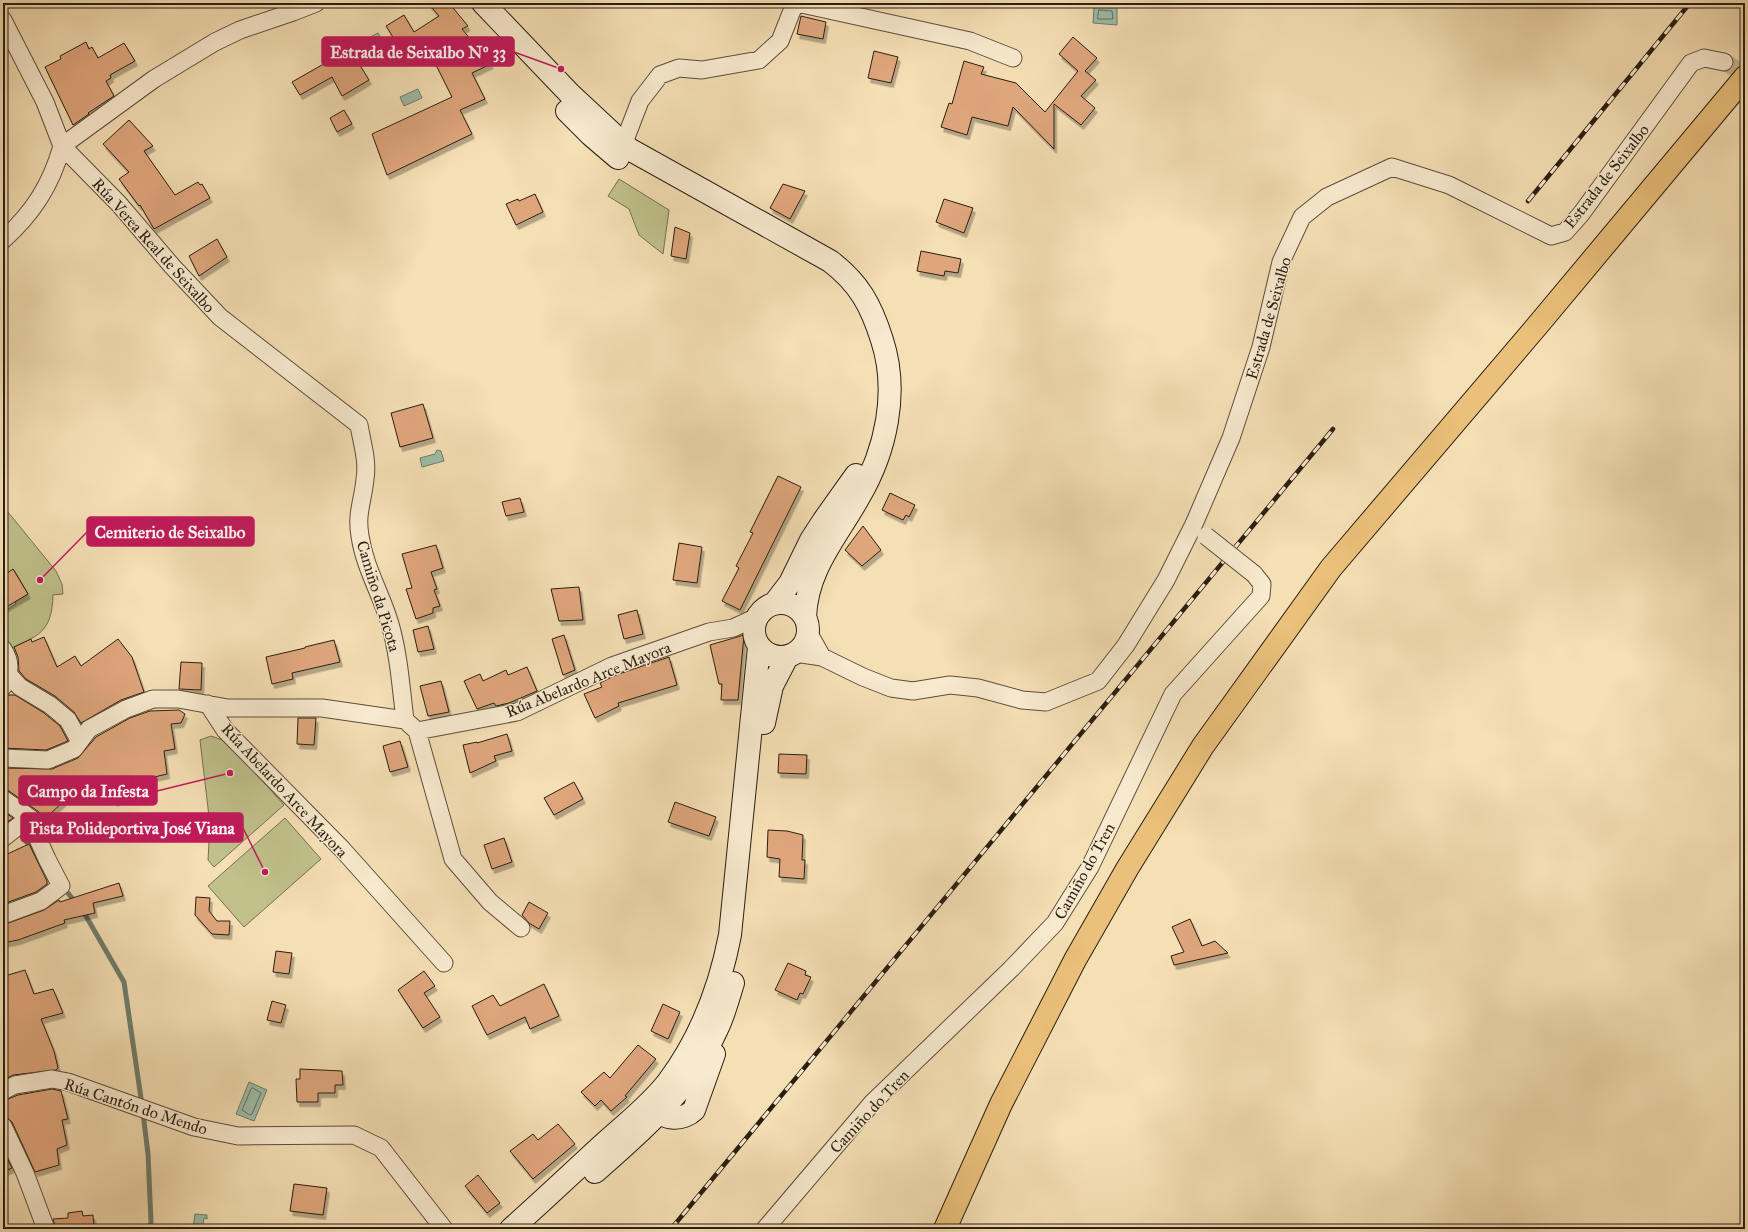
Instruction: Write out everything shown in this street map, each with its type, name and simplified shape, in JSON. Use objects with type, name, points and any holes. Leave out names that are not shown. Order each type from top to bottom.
[{"type":"main road","points":[[945,1229],[1001,1104],[1075,960],[1119,882],[1203,746],[1331,568],[1538,326],[1745,77]]},
{"type":"street","points":[[3,240],[26,218],[42,194],[55,167],[62,146],[154,79],[215,42],[240,30],[316,3]]},
{"type":"street","points":[[466,3],[591,136],[624,162],[791,252],[823,273],[845,295],[865,330],[873,352],[878,381],[877,414],[870,446],[855,477],[811,540],[790,583],[774,604]]},
{"type":"street","points":[[483,3],[570,94],[619,141]]},
{"type":"street","points":[[619,141],[640,101],[660,75],[679,68],[702,70],[759,60],[780,41],[796,3],[831,9],[970,40],[1013,58]]},
{"type":"street","name":"Rúa Verea Real de Seixalbo","points":[[3,20],[45,102],[62,146],[119,204],[172,266],[220,317],[359,425]]},
{"type":"street","name":"Estrada de Seixalbo","points":[[822,657],[863,677],[891,688],[912,691],[950,685],[978,688],[1022,700],[1046,702],[1098,681],[1126,644],[1166,580],[1194,524],[1231,438],[1261,347],[1281,262],[1302,217],[1327,197],[1392,167],[1449,185],[1551,236],[1565,232],[1581,214],[1691,63],[1704,58],[1724,62]]},
{"type":"street","points":[[543,86],[548,85],[557,88],[591,125],[601,133],[619,141],[700,189],[830,261],[845,272],[862,292],[876,322],[884,346],[888,371],[888,417],[873,470],[860,496],[819,562],[811,580],[807,593],[806,640],[802,648],[791,655],[772,686],[766,712],[759,767],[749,893],[744,934],[735,978],[717,1030],[687,1088],[658,1109],[624,1138],[599,1149]]},
{"type":"street","name":"Camiño da Picota","points":[[359,425],[366,462],[365,479],[358,516],[360,540],[367,568],[390,623],[411,726],[453,859],[490,902],[521,928]]},
{"type":"street","name":"Camiño do Tren","points":[[765,1229],[872,1102],[1012,969],[1055,923],[1090,867],[1173,694],[1261,596],[1262,584],[1254,574],[1206,536],[1194,524]]},
{"type":"street","points":[[687,1088],[718,1004],[734,901],[751,631],[762,610],[774,604],[785,603],[800,611],[822,657],[791,655],[772,656],[751,631]]},
{"type":"street","name":"Rúa Abelardo Arce Mayora","points":[[3,758],[48,760],[74,749],[79,740],[89,729],[126,710],[153,699],[178,699],[228,708],[322,708],[411,726],[516,712],[612,666],[709,632],[751,631]]},
{"type":"street","points":[[4,649],[10,666],[6,681],[20,687],[50,705],[68,720],[79,740]]},
{"type":"street","name":"Rúa Abelardo Arce Mayora","points":[[208,704],[225,730],[342,850],[444,963]]},
{"type":"street","points":[[3,799],[25,816],[33,820],[38,839],[61,886],[41,901],[3,915]]},
{"type":"street","points":[[3,838],[21,824],[25,816]]},
{"type":"street","points":[[511,1229],[645,1106],[668,1082],[690,1048],[710,1005],[724,964]]},
{"type":"street","name":"Rúa Cantón do Mendo","points":[[3,1091],[15,1085],[52,1078],[68,1082],[194,1127],[238,1136],[354,1135],[381,1148],[444,1229]]},
{"type":"street","points":[[530,1229],[650,1124],[658,1109]]},
{"type":"street","points":[[3,1126],[25,1173],[46,1229]]},
{"type":"green space","points":[[619,179],[669,210],[663,254],[639,235],[629,209],[608,196]]},
{"type":"green space","points":[[3,506],[56,571],[62,584],[63,594],[53,595],[50,618],[41,632],[27,641],[7,650],[3,645],[3,612],[28,594],[14,570],[3,576]]},
{"type":"green space","points":[[211,736],[228,742],[284,805],[214,867],[208,860],[210,825],[200,740]]},
{"type":"green space","points":[[285,818],[321,859],[244,927],[208,886]]},
{"type":"water","points":[[1094,6],[1117,7],[1117,25],[1093,23]]},
{"type":"water","points":[[378,33],[384,43],[365,54],[359,43]]},
{"type":"water","points":[[418,89],[422,98],[404,106],[400,97]]},
{"type":"water","points":[[437,450],[441,451],[444,461],[422,467],[420,458],[435,454]]},
{"type":"water","points":[[249,1082],[267,1090],[254,1121],[236,1114]]},
{"type":"water","points":[[195,1214],[207,1215],[207,1219],[204,1218],[202,1229],[193,1229]]},
{"type":"building","points":[[428,3],[449,3],[468,26],[462,29],[491,64],[472,73],[485,99],[460,110],[472,134],[387,175],[372,134],[452,97],[426,45],[406,58],[386,26],[404,15],[414,32],[439,16]]},
{"type":"building","points":[[801,16],[826,22],[823,39],[797,34]]},
{"type":"building","points":[[1073,37],[1097,58],[1085,71],[1096,80],[1081,96],[1095,108],[1081,125],[1054,104],[1054,149],[1013,107],[1008,126],[972,117],[967,135],[941,127],[949,103],[952,104],[964,61],[984,67],[981,74],[1016,83],[1045,112],[1078,71],[1059,54]]},
{"type":"building","points":[[86,42],[89,49],[92,47],[98,58],[124,43],[135,61],[110,75],[111,78],[106,81],[114,96],[73,125],[45,67],[61,59],[60,56]]},
{"type":"building","points":[[350,49],[369,80],[342,96],[332,77],[300,95],[292,82]]},
{"type":"building","points":[[874,51],[898,57],[891,83],[868,78]]},
{"type":"building","points":[[344,110],[352,124],[337,132],[330,118]]},
{"type":"building","points":[[129,120],[153,146],[144,151],[175,195],[198,182],[200,185],[202,184],[210,198],[154,229],[140,205],[139,206],[119,179],[129,172],[103,144]]},
{"type":"building","points":[[783,184],[805,191],[790,219],[770,208]]},
{"type":"building","points":[[535,194],[543,212],[516,225],[506,204],[518,199],[519,201]]},
{"type":"building","points":[[944,199],[973,208],[964,233],[936,222]]},
{"type":"building","points":[[675,227],[690,233],[686,259],[671,256]]},
{"type":"building","points":[[217,239],[227,257],[199,276],[189,256]]},
{"type":"building","points":[[921,251],[961,259],[958,273],[945,271],[944,276],[917,271]]},
{"type":"building","points":[[423,404],[433,438],[400,447],[391,413]]},
{"type":"building","points":[[778,476],[801,487],[740,610],[722,601],[739,568],[736,566],[753,533],[750,532]]},
{"type":"building","points":[[890,493],[915,505],[909,517],[906,515],[903,520],[882,510]]},
{"type":"building","points":[[520,498],[524,512],[506,516],[502,502]]},
{"type":"building","points":[[863,526],[881,550],[862,566],[845,550]]},
{"type":"building","points":[[679,543],[702,547],[697,583],[673,580]]},
{"type":"building","points":[[436,545],[443,568],[431,572],[437,589],[434,590],[440,606],[433,608],[433,613],[416,619],[406,589],[412,588],[402,554]]},
{"type":"building","points":[[13,569],[28,594],[3,609],[3,576]]},
{"type":"building","points":[[579,587],[583,620],[559,621],[551,589]]},
{"type":"building","points":[[637,610],[643,634],[624,639],[618,615]]},
{"type":"building","points":[[428,626],[434,649],[418,652],[413,630]]},
{"type":"building","points":[[564,635],[575,670],[563,675],[552,639]]},
{"type":"building","points":[[744,635],[738,700],[721,700],[722,684],[719,684],[710,645]]},
{"type":"building","points":[[44,637],[57,667],[75,656],[81,666],[118,639],[132,657],[144,692],[121,700],[81,723],[74,712],[55,696],[26,679],[19,671],[18,657],[14,647],[31,639],[32,642]]},
{"type":"building","points":[[334,640],[340,662],[292,673],[293,679],[272,684],[266,657]]},
{"type":"building","points":[[669,657],[677,685],[618,703],[619,706],[595,718],[584,694],[602,687],[600,683],[616,675]]},
{"type":"building","points":[[181,662],[202,663],[201,690],[179,689]]},
{"type":"building","points":[[527,667],[537,691],[509,703],[496,706],[494,703],[477,709],[464,681],[480,674],[483,681],[506,670],[508,675]]},
{"type":"building","points":[[441,681],[449,712],[428,716],[420,686]]},
{"type":"building","points":[[9,695],[15,695],[44,713],[60,726],[68,741],[46,750],[3,748],[3,700]]},
{"type":"building","points":[[179,710],[185,714],[181,723],[171,724],[175,749],[164,751],[167,774],[123,787],[125,795],[115,802],[96,780],[62,792],[65,800],[50,814],[49,812],[43,818],[39,812],[9,791],[3,789],[3,768],[52,769],[78,758],[96,737],[130,718],[150,711]]},
{"type":"building","points":[[298,718],[316,718],[314,745],[297,744]]},
{"type":"building","points":[[507,734],[512,751],[494,756],[496,761],[470,773],[463,745],[477,743]]},
{"type":"building","points":[[400,741],[408,767],[390,772],[383,746]]},
{"type":"building","points":[[779,754],[807,755],[806,774],[778,773]]},
{"type":"building","points":[[574,782],[583,799],[554,815],[544,798]]},
{"type":"building","points":[[675,802],[716,817],[709,836],[668,822]]},
{"type":"building","points":[[3,811],[13,818],[3,825]]},
{"type":"building","points":[[768,830],[787,831],[803,835],[802,860],[805,860],[804,879],[779,877],[780,859],[767,857]]},
{"type":"building","points":[[504,838],[512,862],[492,869],[484,845]]},
{"type":"building","points":[[29,844],[47,881],[47,884],[36,892],[3,904],[3,856]]},
{"type":"building","points":[[119,883],[123,896],[93,903],[95,913],[64,920],[65,923],[18,940],[3,943],[3,925],[44,910],[59,900],[60,902]]},
{"type":"building","points":[[196,897],[210,898],[209,911],[217,921],[230,921],[229,935],[212,934],[195,915]]},
{"type":"building","points":[[529,902],[548,913],[539,929],[529,923],[522,915]]},
{"type":"building","points":[[1190,919],[1202,946],[1215,941],[1228,953],[1174,965],[1171,956],[1184,952],[1172,927]]},
{"type":"building","points":[[276,951],[292,953],[289,974],[273,972]]},
{"type":"building","points":[[788,963],[806,971],[805,975],[811,977],[803,994],[800,993],[797,1000],[775,990]]},
{"type":"building","points":[[25,970],[34,994],[53,989],[63,1013],[41,1019],[54,1051],[58,1068],[56,1070],[13,1075],[3,1080],[3,980],[8,975]]},
{"type":"building","points":[[424,971],[435,986],[424,993],[440,1017],[423,1028],[398,990]]},
{"type":"building","points":[[544,984],[559,1016],[530,1029],[525,1017],[487,1035],[472,1006],[493,995],[500,1006]]},
{"type":"building","points":[[272,1001],[286,1005],[281,1023],[267,1020]]},
{"type":"building","points":[[663,1004],[680,1012],[668,1039],[651,1031]]},
{"type":"building","points":[[638,1045],[656,1059],[625,1096],[627,1097],[611,1111],[601,1100],[595,1106],[581,1092],[604,1072],[610,1078]]},
{"type":"building","points":[[300,1069],[342,1071],[343,1085],[335,1085],[335,1093],[318,1093],[318,1102],[297,1102],[296,1079],[300,1079]]},
{"type":"building","points":[[52,1089],[61,1091],[68,1119],[62,1120],[67,1145],[57,1149],[59,1165],[35,1172],[12,1122],[3,1116],[3,1101],[18,1095]]},
{"type":"building","points":[[558,1124],[575,1144],[533,1179],[510,1151],[533,1134],[538,1140]]},
{"type":"building","points":[[3,1150],[12,1168],[3,1172]]},
{"type":"building","points":[[478,1175],[500,1203],[487,1213],[465,1186]]},
{"type":"building","points":[[294,1184],[327,1188],[323,1215],[290,1211]]},
{"type":"building","points":[[82,1211],[83,1216],[93,1215],[94,1229],[56,1229],[53,1219],[68,1218],[68,1213]]},
{"type":"waterway","points":[[17,830],[37,855]]},
{"type":"waterway","points":[[64,888],[76,903]]},
{"type":"waterway","points":[[83,911],[124,982],[142,1105]]},
{"type":"waterway","points":[[143,1113],[148,1154],[151,1222],[149,1229]]},
{"type":"tunnel","points":[[1724,62],[1745,74]]},
{"type":"railway","points":[[1528,201],[1690,3]]},
{"type":"railway","points":[[671,1229],[1333,429]]},
{"type":"place","name":"Estrada de Seixalbo Nº 33","points":[[561,69]]},
{"type":"place","name":"Cemiterio de Seixalbo","points":[[40,580]]},
{"type":"place","name":"Campo da Infesta","points":[[230,773]]},
{"type":"place","name":"Pista Polideportiva José Viana","points":[[265,872]]}]
